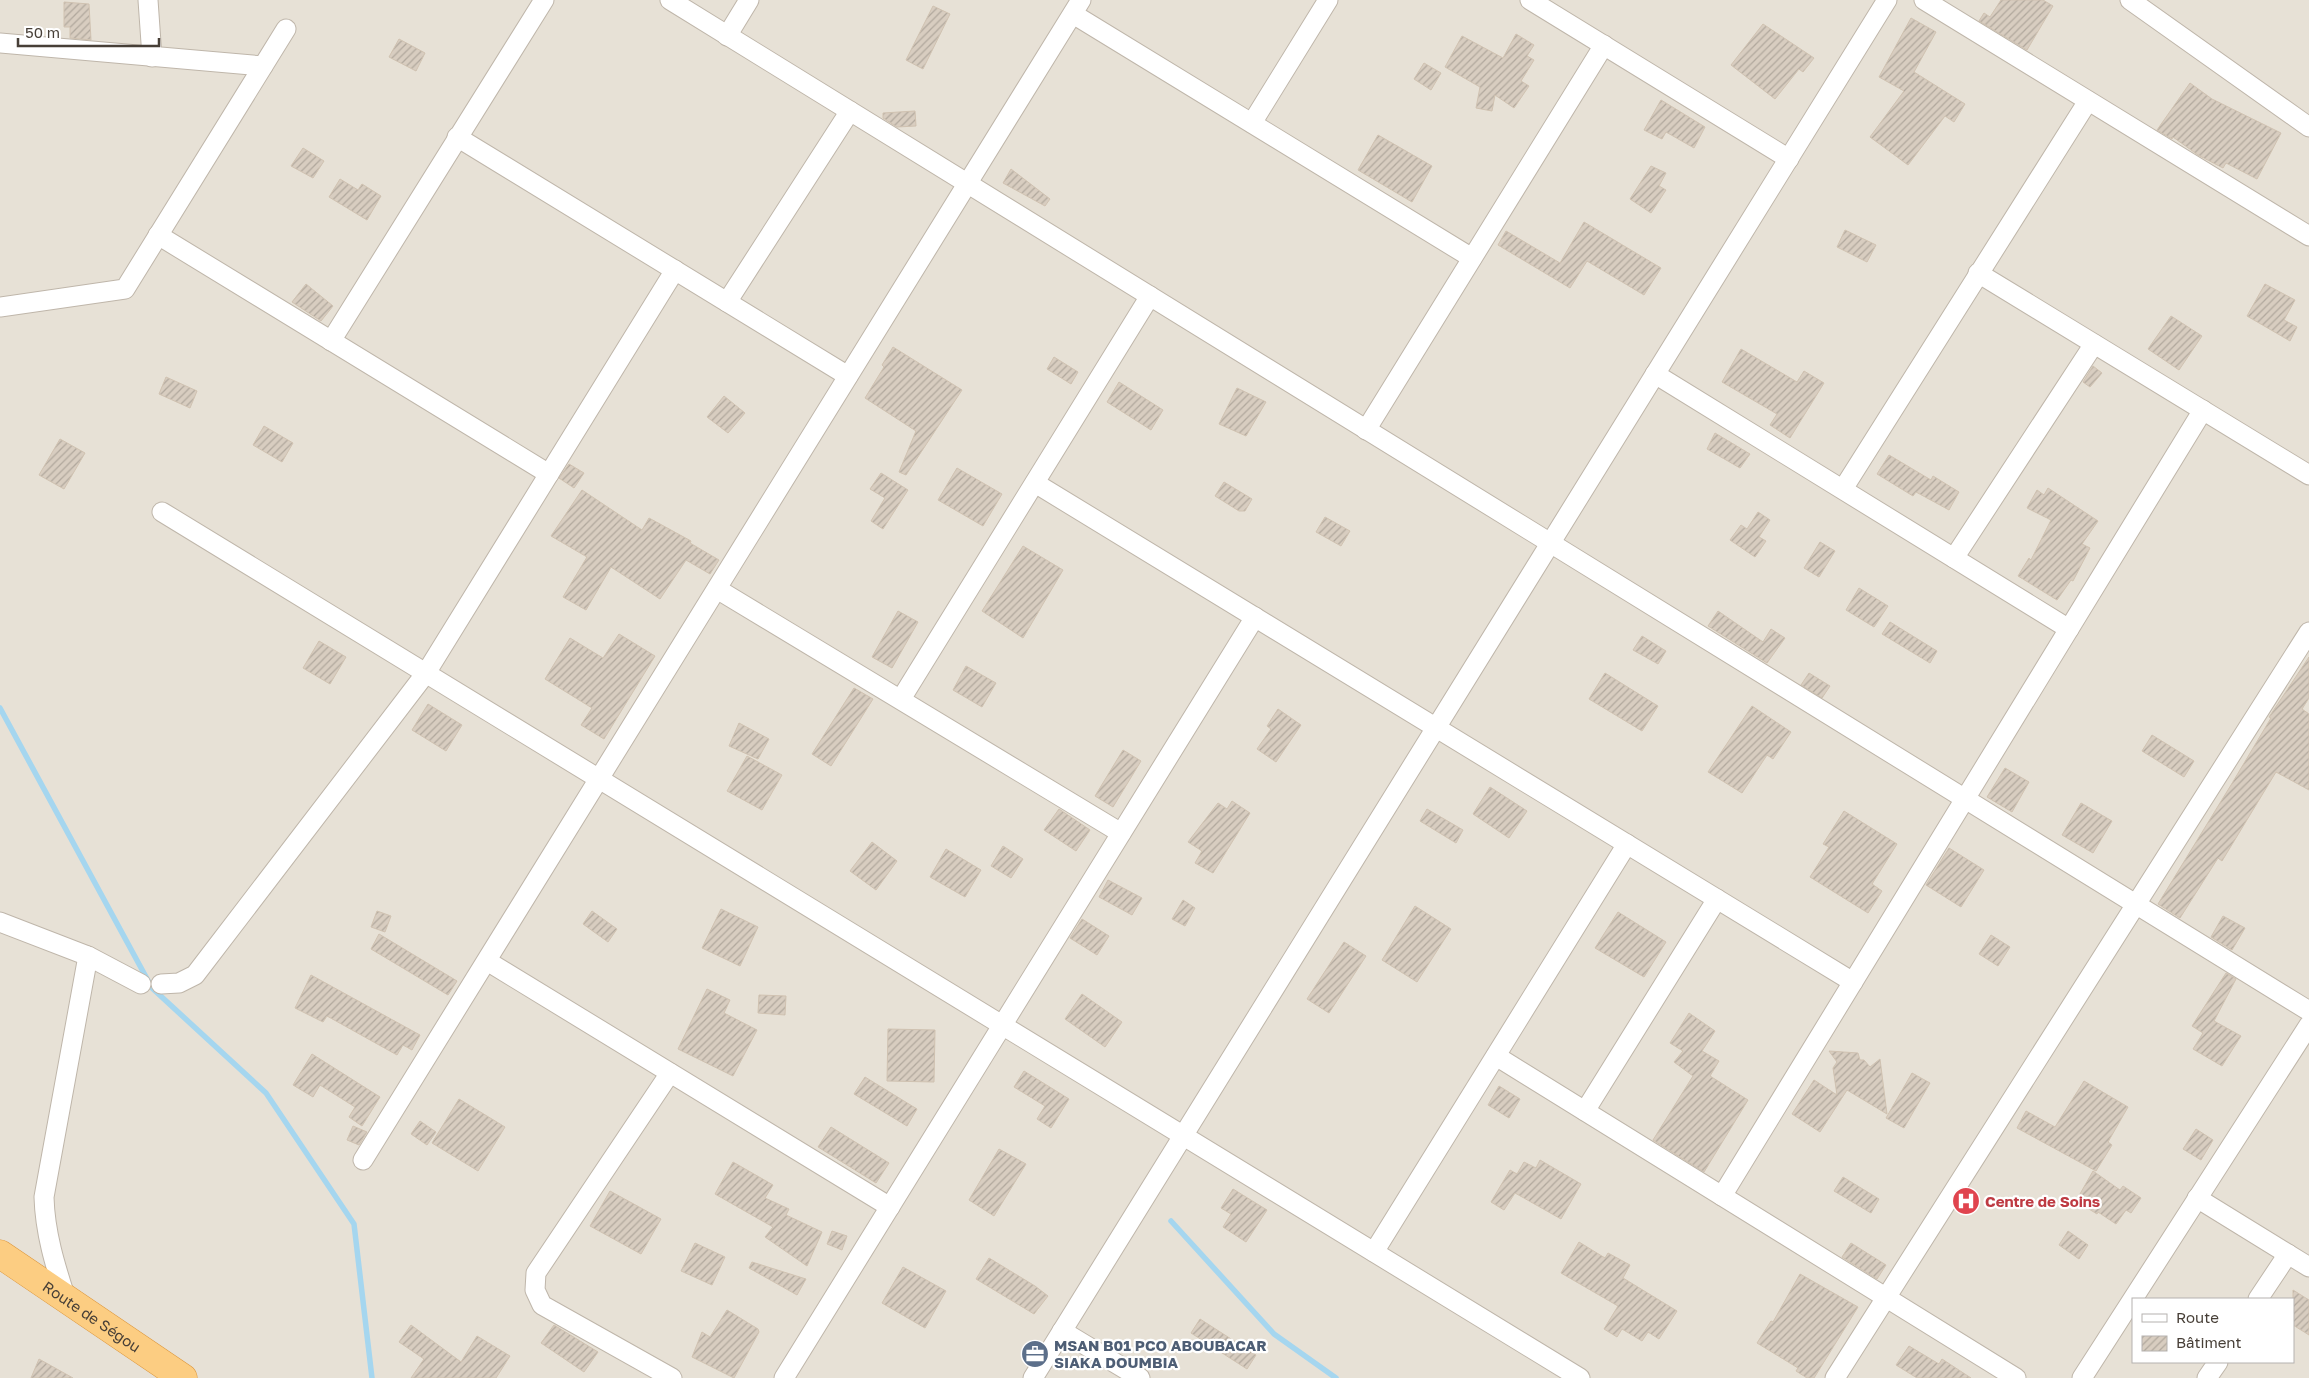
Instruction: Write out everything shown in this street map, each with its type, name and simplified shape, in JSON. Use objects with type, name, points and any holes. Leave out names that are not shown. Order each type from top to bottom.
[{"type":"highway","name":"Route de Ségou","points":[[0,1254],[184,1378]]},
{"type":"street","points":[[148,0],[152,57]]},
{"type":"street","points":[[331,341],[544,0]]},
{"type":"street","points":[[727,36],[749,0]]},
{"type":"street","points":[[1252,123],[1328,0]]},
{"type":"street","points":[[1530,0],[1789,158]]},
{"type":"street","points":[[1033,1378],[1887,0]]},
{"type":"street","points":[[1924,0],[2309,236]]},
{"type":"street","points":[[2130,0],[2309,127]]},
{"type":"street","points":[[679,3],[727,36],[2309,1012]]},
{"type":"street","points":[[363,1160],[1077,7],[1252,123],[1472,258]]},
{"type":"street","points":[[0,307],[125,289],[286,29]]},
{"type":"street","points":[[0,44],[262,66]]},
{"type":"street","points":[[1366,430],[1604,45]]},
{"type":"street","points":[[1843,490],[2088,100]]},
{"type":"street","points":[[727,302],[850,111]]},
{"type":"street","points":[[457,137],[848,376]]},
{"type":"street","points":[[158,235],[549,474]]},
{"type":"street","points":[[161,984],[179,983],[195,975],[426,673],[675,270]]},
{"type":"street","points":[[1978,273],[2309,475]]},
{"type":"street","points":[[901,698],[1150,296]]},
{"type":"street","points":[[1954,558],[2094,344]]},
{"type":"street","points":[[1655,374],[2069,629]]},
{"type":"street","points":[[1722,1196],[2203,410]]},
{"type":"street","points":[[1035,483],[1853,982]]},
{"type":"street","points":[[162,512],[1580,1378]]},
{"type":"street","points":[[716,590],[901,698],[1121,833]]},
{"type":"street","points":[[784,1378],[1255,617]]},
{"type":"street","points":[[1835,1378],[2309,632]]},
{"type":"street","points":[[1374,1252],[1627,844]]},
{"type":"street","points":[[1586,1111],[1717,899]]},
{"type":"street","points":[[0,922],[88,956],[141,984]]},
{"type":"street","points":[[66,1299],[51,1253],[45,1224],[44,1197],[88,956]]},
{"type":"street","points":[[487,960],[890,1207]]},
{"type":"street","points":[[2133,1298],[2309,1025]]},
{"type":"street","points":[[1496,1056],[2016,1378]]},
{"type":"street","points":[[670,1073],[536,1273],[535,1290],[542,1305],[672,1378]]},
{"type":"street","points":[[2197,1198],[2309,1267]]},
{"type":"street","points":[[2259,1298],[2288,1254]]},
{"type":"street","points":[[2082,1378],[2132,1300]]},
{"type":"street","points":[[1062,1331],[1140,1378]]},
{"type":"street","points":[[2207,1378],[2217,1363]]},
{"type":"shaded area","points":[[0,0],[2309,0],[2309,1378],[0,1378]]},
{"type":"building","points":[[2001,0],[2043,0],[2053,6],[2027,50],[1979,21],[1984,13],[1990,17]]},
{"type":"building","points":[[64,2],[89,4],[91,40],[70,38],[70,27],[64,27]]},
{"type":"building","points":[[933,6],[950,14],[923,69],[906,60]]},
{"type":"building","points":[[1911,18],[1936,32],[1914,72],[1965,104],[1954,122],[1945,116],[1908,165],[1870,137],[1904,91],[1879,77]]},
{"type":"building","points":[[1763,24],[1814,58],[1803,72],[1799,69],[1775,99],[1731,65]]},
{"type":"building","points":[[1516,34],[1534,45],[1527,56],[1534,60],[1521,81],[1529,86],[1514,108],[1495,95],[1492,111],[1476,108],[1480,87],[1445,67],[1462,36],[1503,58]]},
{"type":"building","points":[[399,39],[425,53],[416,71],[389,57]]},
{"type":"building","points":[[1424,63],[1441,73],[1431,90],[1414,79]]},
{"type":"building","points":[[2190,83],[2212,99],[2281,133],[2257,179],[2226,163],[2223,168],[2198,155],[2173,137],[2172,139],[2157,130]]},
{"type":"building","points":[[1661,100],[1705,127],[1694,148],[1666,132],[1662,139],[1644,130]]},
{"type":"building","points":[[915,111],[916,126],[897,127],[883,118],[883,113]]},
{"type":"building","points":[[1378,135],[1432,166],[1412,202],[1358,170]]},
{"type":"building","points":[[303,148],[324,161],[313,178],[291,166]]},
{"type":"building","points":[[1651,166],[1666,173],[1659,186],[1666,190],[1651,213],[1630,199]]},
{"type":"building","points":[[1011,169],[1050,199],[1045,206],[1003,183]]},
{"type":"building","points":[[340,179],[358,190],[362,184],[381,196],[367,220],[329,197]]},
{"type":"building","points":[[1584,222],[1661,268],[1644,295],[1587,261],[1570,288],[1498,245],[1506,231],[1560,263]]},
{"type":"building","points":[[1845,230],[1876,245],[1867,262],[1837,247]]},
{"type":"building","points":[[306,284],[333,306],[321,321],[292,302]]},
{"type":"building","points":[[2265,284],[2295,300],[2284,320],[2297,327],[2290,341],[2247,316]]},
{"type":"building","points":[[2171,316],[2202,336],[2179,370],[2148,349]]},
{"type":"building","points":[[893,347],[962,390],[906,475],[899,472],[916,431],[865,398],[884,367],[882,365]]},
{"type":"building","points":[[1741,349],[1797,382],[1804,371],[1824,383],[1790,438],[1770,425],[1777,414],[1722,382]]},
{"type":"building","points":[[1054,357],[1078,372],[1071,384],[1047,369]]},
{"type":"building","points":[[2093,366],[2102,373],[2090,387],[2083,382]]},
{"type":"building","points":[[166,377],[197,391],[190,408],[159,394]]},
{"type":"building","points":[[1119,382],[1163,410],[1151,430],[1107,402]]},
{"type":"building","points":[[1237,388],[1266,402],[1246,436],[1219,424]]},
{"type":"building","points":[[724,396],[745,413],[728,433],[707,417]]},
{"type":"building","points":[[264,426],[293,443],[282,462],[253,445]]},
{"type":"building","points":[[1715,433],[1750,454],[1740,468],[1707,449]]},
{"type":"building","points":[[60,439],[85,453],[64,489],[39,475]]},
{"type":"building","points":[[1889,455],[1931,480],[1933,476],[1959,492],[1949,510],[1916,492],[1913,496],[1877,474]]},
{"type":"building","points":[[569,464],[584,473],[574,488],[559,478]]},
{"type":"building","points":[[957,468],[1002,494],[983,526],[938,500]]},
{"type":"building","points":[[881,473],[908,490],[883,529],[871,521],[885,498],[870,489]]},
{"type":"building","points":[[1224,482],[1252,499],[1245,511],[1239,511],[1215,496]]},
{"type":"building","points":[[2048,488],[2098,521],[2082,544],[2090,548],[2073,581],[2071,580],[2057,600],[2018,576],[2029,558],[2031,560],[2051,520],[2027,508],[2037,490],[2044,495]]},
{"type":"building","points":[[582,490],[642,530],[649,518],[691,541],[690,543],[719,560],[710,574],[686,560],[660,599],[611,567],[586,610],[563,597],[587,557],[551,536]]},
{"type":"building","points":[[1758,512],[1770,520],[1759,537],[1766,541],[1755,557],[1730,540],[1741,525],[1747,529]]},
{"type":"building","points":[[1325,517],[1350,531],[1341,546],[1316,532]]},
{"type":"building","points":[[1820,542],[1835,551],[1819,577],[1804,568]]},
{"type":"building","points":[[1023,546],[1063,570],[1023,638],[982,611]]},
{"type":"building","points":[[1859,588],[1888,606],[1874,627],[1846,610]]},
{"type":"building","points":[[898,611],[918,622],[892,668],[872,657]]},
{"type":"building","points":[[1718,611],[1763,642],[1771,629],[1785,638],[1767,663],[1708,626]]},
{"type":"building","points":[[1890,622],[1937,651],[1930,663],[1882,634]]},
{"type":"building","points":[[619,634],[655,656],[604,739],[581,725],[592,708],[545,679],[570,638],[603,658]]},
{"type":"building","points":[[1642,636],[1666,651],[1658,664],[1633,650]]},
{"type":"building","points":[[319,641],[346,657],[330,684],[303,668]]},
{"type":"building","points":[[2309,657],[2309,698],[2302,709],[2309,714],[2309,790],[2276,772],[2222,861],[2218,858],[2180,918],[2158,904],[2271,718],[2269,717]]},
{"type":"building","points":[[966,666],[996,683],[982,707],[953,690]]},
{"type":"building","points":[[1605,673],[1658,706],[1642,731],[1589,699]]},
{"type":"building","points":[[1809,673],[1830,686],[1822,698],[1801,685]]},
{"type":"building","points":[[854,688],[873,699],[831,766],[812,754]]},
{"type":"building","points":[[428,704],[462,725],[446,751],[412,730]]},
{"type":"building","points":[[1752,706],[1791,732],[1773,759],[1767,755],[1742,793],[1708,772]]},
{"type":"building","points":[[1278,709],[1301,725],[1276,762],[1257,749],[1271,729],[1267,726]]},
{"type":"building","points":[[739,723],[769,739],[758,759],[729,746]]},
{"type":"building","points":[[2152,735],[2194,761],[2184,777],[2142,751]]},
{"type":"building","points":[[1123,750],[1141,761],[1113,807],[1095,796]]},
{"type":"building","points":[[747,756],[782,775],[762,810],[727,791]]},
{"type":"building","points":[[2005,768],[2029,782],[2012,812],[1987,797]]},
{"type":"building","points":[[1490,787],[1527,811],[1509,838],[1473,814]]},
{"type":"building","points":[[1232,801],[1250,813],[1213,873],[1195,863],[1202,851],[1188,842],[1218,803],[1227,809]]},
{"type":"building","points":[[2081,803],[2112,821],[2093,853],[2062,835]]},
{"type":"building","points":[[1059,809],[1090,830],[1076,851],[1044,830]]},
{"type":"building","points":[[1427,809],[1463,830],[1456,843],[1420,821]]},
{"type":"building","points":[[1844,811],[1897,844],[1872,884],[1882,891],[1868,913],[1810,877],[1829,847],[1823,844]]},
{"type":"building","points":[[872,842],[897,861],[876,890],[850,871]]},
{"type":"building","points":[[1003,846],[1023,859],[1011,878],[991,866]]},
{"type":"building","points":[[1949,848],[1984,870],[1961,907],[1926,885]]},
{"type":"building","points":[[946,849],[981,870],[965,897],[930,877]]},
{"type":"building","points":[[1108,880],[1142,898],[1132,915],[1099,897]]},
{"type":"building","points":[[1183,900],[1195,908],[1185,926],[1172,919]]},
{"type":"building","points":[[1415,906],[1451,929],[1417,982],[1382,960]]},
{"type":"building","points":[[721,909],[758,927],[740,966],[702,948]]},
{"type":"building","points":[[377,911],[391,916],[385,932],[371,927]]},
{"type":"building","points":[[592,911],[617,929],[608,942],[583,924]]},
{"type":"building","points":[[1618,912],[1666,942],[1644,977],[1595,948]]},
{"type":"building","points":[[2223,916],[2245,928],[2232,950],[2211,937]]},
{"type":"building","points":[[1082,919],[1109,936],[1097,955],[1070,938]]},
{"type":"building","points":[[379,934],[457,981],[448,995],[371,949]]},
{"type":"building","points":[[1991,935],[2010,947],[1998,966],[1979,954]]},
{"type":"building","points":[[1344,942],[1366,956],[1329,1013],[1307,999]]},
{"type":"building","points":[[2226,973],[2236,979],[2214,1021],[2241,1036],[2222,1066],[2193,1049],[2203,1033],[2192,1026]]},
{"type":"building","points":[[311,975],[420,1035],[412,1050],[403,1045],[397,1055],[327,1016],[323,1022],[295,1008]]},
{"type":"building","points":[[707,989],[730,1000],[724,1013],[757,1030],[733,1076],[678,1049]]},
{"type":"building","points":[[1082,994],[1122,1022],[1105,1047],[1065,1019]]},
{"type":"building","points":[[759,995],[786,996],[785,1015],[758,1013]]},
{"type":"building","points":[[1689,1013],[1715,1031],[1702,1051],[1719,1061],[1710,1076],[1748,1100],[1704,1172],[1653,1140],[1693,1076],[1674,1062],[1683,1051],[1670,1043]]},
{"type":"building","points":[[888,1029],[935,1030],[934,1082],[887,1081]]},
{"type":"building","points":[[1829,1051],[1858,1053],[1860,1060],[1864,1060],[1870,1067],[1880,1059],[1887,1114],[1847,1090],[1820,1132],[1792,1114],[1814,1080],[1837,1095],[1833,1068],[1837,1062]]},
{"type":"building","points":[[312,1054],[380,1097],[362,1126],[349,1117],[355,1107],[320,1085],[313,1097],[293,1085]]},
{"type":"building","points":[[1024,1071],[1069,1099],[1051,1128],[1037,1119],[1045,1106],[1014,1087]]},
{"type":"building","points":[[1912,1073],[1930,1083],[1904,1128],[1886,1118]]},
{"type":"building","points":[[865,1077],[917,1109],[907,1126],[854,1094]]},
{"type":"building","points":[[2084,1081],[2128,1107],[2108,1142],[2112,1145],[2096,1171],[2017,1128],[2026,1111],[2055,1127]]},
{"type":"building","points":[[1499,1086],[1520,1099],[1509,1118],[1488,1105]]},
{"type":"building","points":[[459,1099],[505,1127],[478,1171],[432,1143]]},
{"type":"building","points":[[420,1121],[436,1132],[427,1145],[411,1134]]},
{"type":"building","points":[[353,1126],[367,1132],[359,1145],[347,1140]]},
{"type":"building","points":[[831,1127],[889,1163],[876,1183],[818,1147]]},
{"type":"building","points":[[2196,1129],[2213,1140],[2201,1160],[2183,1149]]},
{"type":"building","points":[[999,1149],[1026,1164],[994,1216],[969,1200]]},
{"type":"building","points":[[1540,1160],[1581,1184],[1561,1219],[1515,1193],[1504,1210],[1491,1202],[1510,1170],[1517,1174],[1524,1162],[1536,1168]]},
{"type":"building","points":[[733,1162],[773,1185],[765,1198],[789,1209],[786,1215],[822,1232],[807,1266],[765,1237],[773,1227],[715,1194]]},
{"type":"building","points":[[2093,1171],[2120,1190],[2123,1186],[2141,1198],[2131,1213],[2126,1210],[2116,1224],[2076,1201]]},
{"type":"building","points":[[1843,1177],[1879,1199],[1871,1213],[1834,1191]]},
{"type":"building","points":[[1233,1189],[1267,1210],[1246,1242],[1223,1227],[1231,1214],[1221,1208]]},
{"type":"building","points":[[610,1191],[661,1219],[641,1254],[590,1226]]},
{"type":"building","points":[[832,1231],[847,1236],[842,1250],[827,1244]]},
{"type":"building","points":[[2068,1231],[2088,1245],[2079,1259],[2059,1245]]},
{"type":"building","points":[[1579,1242],[1605,1258],[1608,1253],[1630,1265],[1623,1278],[1677,1311],[1659,1339],[1648,1332],[1642,1341],[1622,1329],[1617,1337],[1604,1329],[1618,1306],[1561,1273]]},
{"type":"building","points":[[695,1243],[725,1257],[712,1285],[681,1271]]},
{"type":"building","points":[[1851,1243],[1886,1265],[1877,1279],[1842,1257]]},
{"type":"building","points":[[989,1258],[1048,1296],[1034,1314],[976,1279]]},
{"type":"building","points":[[752,1262],[806,1279],[797,1295],[749,1268]]},
{"type":"building","points":[[903,1267],[946,1291],[925,1328],[882,1303]]},
{"type":"building","points":[[1800,1274],[1858,1307],[1814,1378],[1807,1378],[1796,1371],[1798,1368],[1757,1343],[1771,1321],[1773,1322]]},
{"type":"building","points":[[2293,1290],[2309,1300],[2309,1335],[2294,1326]]},
{"type":"building","points":[[727,1310],[758,1329],[759,1332],[734,1378],[692,1357],[702,1332],[710,1337]]},
{"type":"building","points":[[1200,1319],[1256,1355],[1247,1369],[1191,1333]]},
{"type":"building","points":[[411,1325],[461,1362],[477,1336],[510,1356],[496,1378],[411,1378],[424,1359],[399,1342]]},
{"type":"building","points":[[554,1325],[598,1352],[584,1372],[541,1343]]},
{"type":"building","points":[[1909,1346],[1939,1364],[1942,1359],[1971,1378],[1917,1378],[1896,1365]]},
{"type":"building","points":[[39,1359],[73,1378],[31,1378]]},
{"type":"waterway","points":[[0,708],[152,988],[266,1093],[354,1224],[372,1378]]},
{"type":"waterway","points":[[1171,1221],[1274,1334],[1336,1378]]},
{"type":"place","name":"Centre de Soins","points":[[1966,1201]]},
{"type":"place","name":"MSAN B01 PCO ABOUBACAR SIAKA DOUMBIA","points":[[1035,1354]]}]
